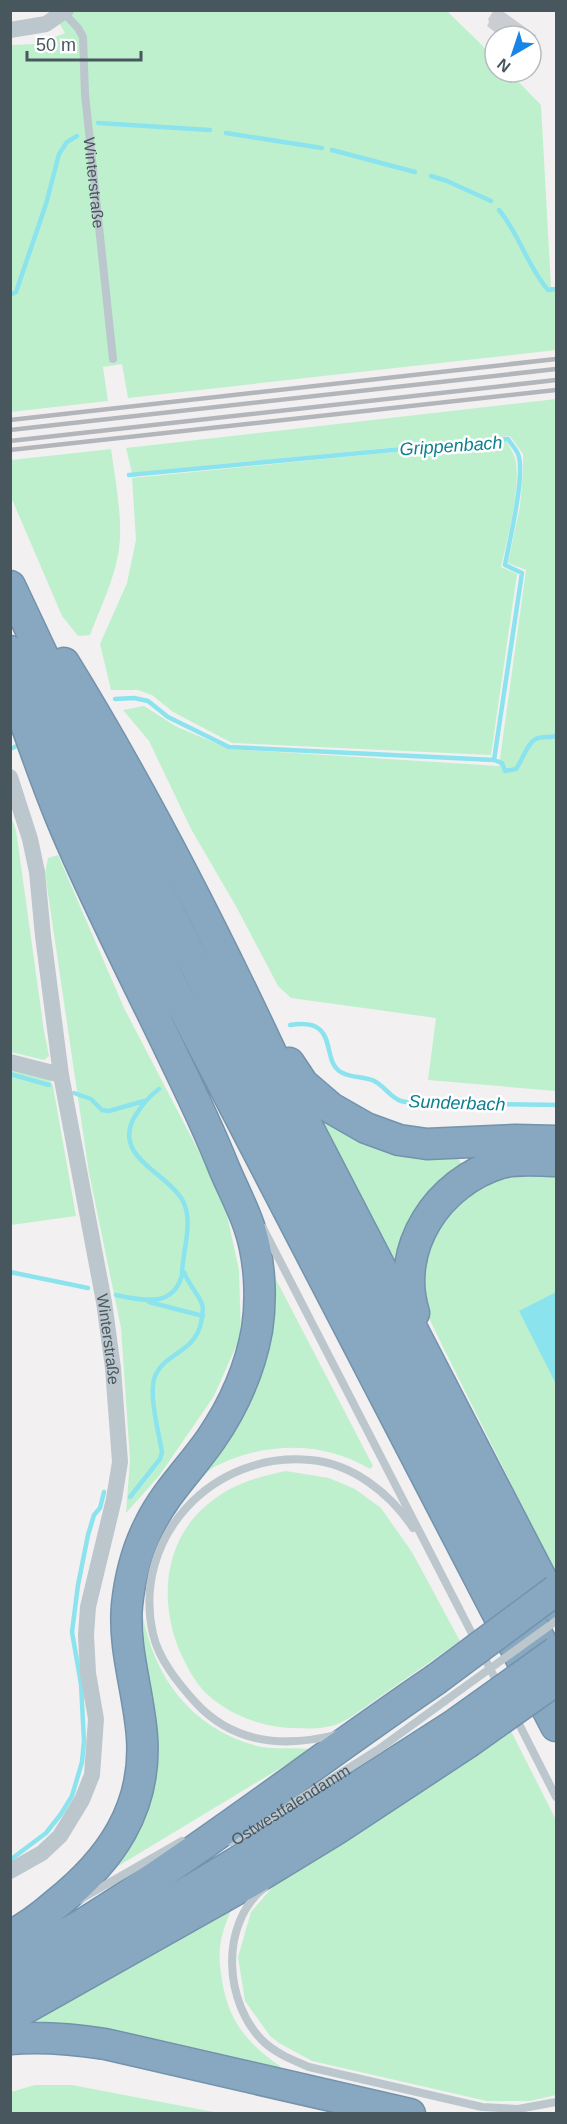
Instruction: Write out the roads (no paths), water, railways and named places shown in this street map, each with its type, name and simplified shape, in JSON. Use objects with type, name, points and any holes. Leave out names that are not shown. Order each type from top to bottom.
[{"type":"highway","points":[[10,575],[131,774],[251,1009],[287,1087],[556,1607]]},
{"type":"highway","points":[[10,586],[101,779],[556,1671]]},
{"type":"highway","points":[[10,651],[170,982],[556,1726]]},
{"type":"highway","points":[[10,680],[63,823],[208,1131],[250,1228],[259,1273],[260,1305],[257,1332],[246,1370],[231,1408],[151,1522],[135,1564],[127,1609],[127,1635],[142,1738],[142,1762],[132,1809],[104,1859],[80,1885],[20,1932]]},
{"type":"highway","points":[[251,1009],[303,1084],[331,1108],[366,1128],[399,1140],[427,1144],[516,1140],[556,1141]]},
{"type":"highway","points":[[431,1362],[411,1302],[408,1282],[411,1255],[419,1234],[429,1218],[460,1182],[504,1163],[527,1160],[556,1161]]},
{"type":"highway","points":[[10,2017],[244,1886],[335,1830],[451,1712],[556,1590]]},
{"type":"highway","name":"Ostwestfalendamm","points":[[10,1990],[87,1951],[279,1839],[451,1712],[556,1652]]},
{"type":"highway","points":[[10,1963],[81,1925],[193,1852],[366,1726],[451,1712],[556,1680]]},
{"type":"highway","points":[[10,2039],[64,2038],[105,2044],[410,2114]]},
{"type":"street","name":"Winterstraße","points":[[10,30],[46,24],[65,12]]},
{"type":"street","name":"Winterstraße","points":[[10,777],[27,828],[37,872],[61,1075],[104,1302],[113,1368],[120,1462],[114,1499],[88,1607],[86,1645],[96,1719],[92,1775],[82,1800],[60,1836],[42,1853],[10,1871]]},
{"type":"street","points":[[10,1062],[61,1075]]},
{"type":"lane","name":"Winterstraße","points":[[65,12],[82,37],[113,359]]},
{"type":"lane","points":[[208,1131],[256,1214],[556,1797]]},
{"type":"lane","points":[[366,1726],[308,1741],[252,1739],[225,1726],[200,1707],[180,1686],[166,1664],[153,1635],[150,1605],[157,1555],[180,1512],[216,1481],[261,1464],[286,1460],[312,1460],[335,1466],[361,1477],[390,1499],[409,1521],[432,1555]]},
{"type":"lane","name":"Ostwestfalendamm","points":[[226,1845],[379,1749],[451,1712],[556,1621]]},
{"type":"lane","points":[[224,1818],[366,1726]]},
{"type":"lane","points":[[335,1830],[303,1859],[260,1891],[244,1910],[235,1937],[232,1960],[239,2002],[250,2026],[265,2043],[286,2057],[309,2067],[482,2107],[518,2109],[556,2102]]},
{"type":"lane","points":[[20,1932],[192,1836]]},
{"type":"lane","points":[[81,1925],[179,1873]]},
{"type":"water","points":[[556,1292],[556,1384],[519,1311]]},
{"type":"waterway","points":[[98,123],[210,130]]},
{"type":"waterway","points":[[226,133],[322,148]]},
{"type":"waterway","points":[[10,295],[16,292],[46,204],[59,154],[67,142],[77,136]]},
{"type":"waterway","points":[[332,150],[415,172]]},
{"type":"waterway","points":[[431,176],[491,201]]},
{"type":"waterway","points":[[499,210],[513,230],[541,281],[548,290],[556,289]]},
{"type":"waterway","name":"Grippenbach","points":[[129,475],[508,439],[518,454],[520,476],[505,565],[522,573],[494,760]]},
{"type":"waterway","name":"Grippenbach","points":[[115,699],[134,698],[148,701],[168,717],[229,747],[494,760],[502,763],[505,771],[516,769],[533,741],[556,736]]},
{"type":"waterway","points":[[10,749],[19,745]]},
{"type":"waterway","name":"Sunderbach","points":[[290,1025],[307,1024],[317,1028],[324,1034],[332,1061],[337,1069],[345,1074],[373,1080],[401,1101],[436,1105],[556,1105]]},
{"type":"waterway","name":"Sunderbach","points":[[10,1074],[49,1085]]},
{"type":"waterway","name":"Sunderbach","points":[[116,1295],[145,1300],[164,1298],[178,1286],[182,1275],[188,1228],[183,1201],[135,1153],[130,1142],[130,1130],[135,1116],[159,1089]]},
{"type":"waterway","name":"Sunderbach","points":[[74,1093],[91,1099],[102,1110],[109,1111],[144,1101]]},
{"type":"waterway","name":"Sunderbach","points":[[10,1272],[88,1288]]},
{"type":"waterway","points":[[130,1497],[160,1459],[162,1452],[153,1401],[156,1374],[167,1361],[193,1341],[201,1323],[202,1304],[184,1272]]},
{"type":"waterway","points":[[149,1302],[203,1316]]},
{"type":"waterway","points":[[10,1860],[46,1833],[61,1814],[72,1796],[82,1762],[84,1741],[81,1684],[72,1632],[88,1535],[94,1515],[100,1508],[104,1492]]},
{"type":"railway","points":[[10,420],[556,359]]},
{"type":"railway","points":[[10,430],[556,369]]},
{"type":"railway","points":[[10,441],[556,380]]},
{"type":"railway","points":[[10,450],[556,390]]}]
